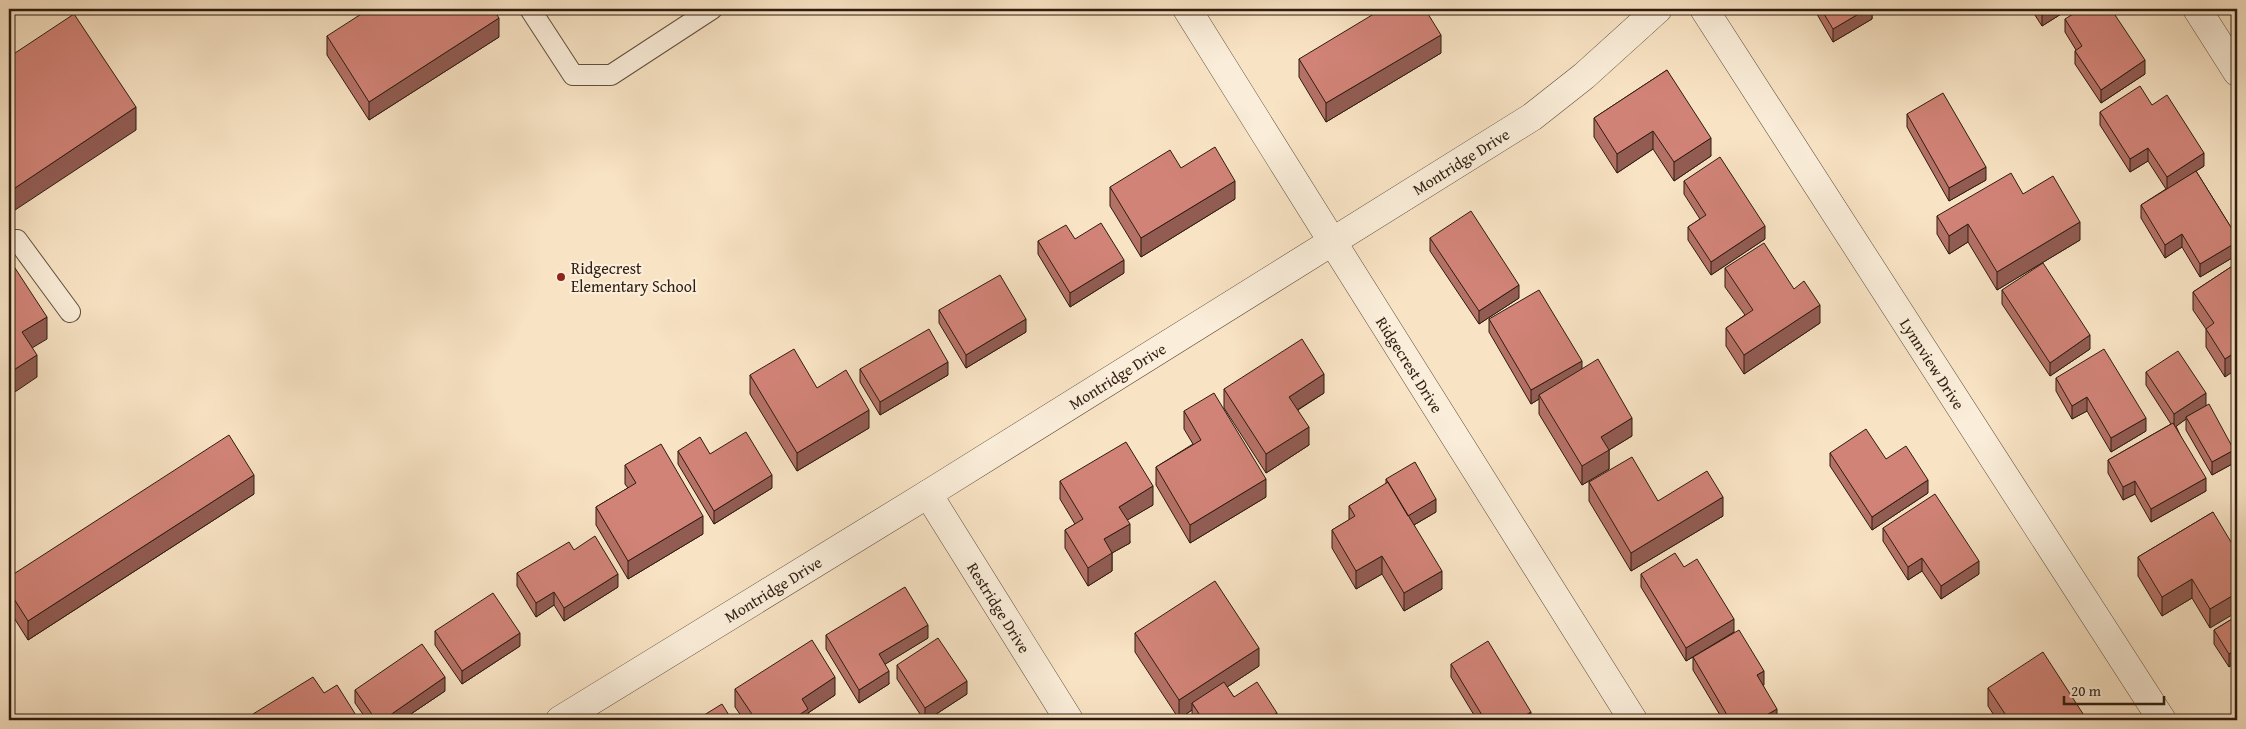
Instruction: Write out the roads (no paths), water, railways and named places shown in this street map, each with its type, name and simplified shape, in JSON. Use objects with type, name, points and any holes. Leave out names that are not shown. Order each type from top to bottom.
[{"type":"street","name":"Ridgecrest Drive","points":[[1187,9],[1633,720]]},
{"type":"street","name":"Montridge Drive","points":[[560,720],[928,494],[1532,117],[1584,76],[1658,9]]},
{"type":"street","name":"Lynnview Drive","points":[[1704,9],[2162,720]]},
{"type":"street","points":[[2197,9],[2237,72]]},
{"type":"street","name":"Restridge Drive","points":[[928,494],[1069,720]]},
{"type":"lane","points":[[530,9],[573,75],[612,75],[712,9]]},
{"type":"lane","points":[[9,242],[17,240],[70,312]]},
{"type":"place","name":"Ridgecrest Elementary School","points":[[561,277]]}]
